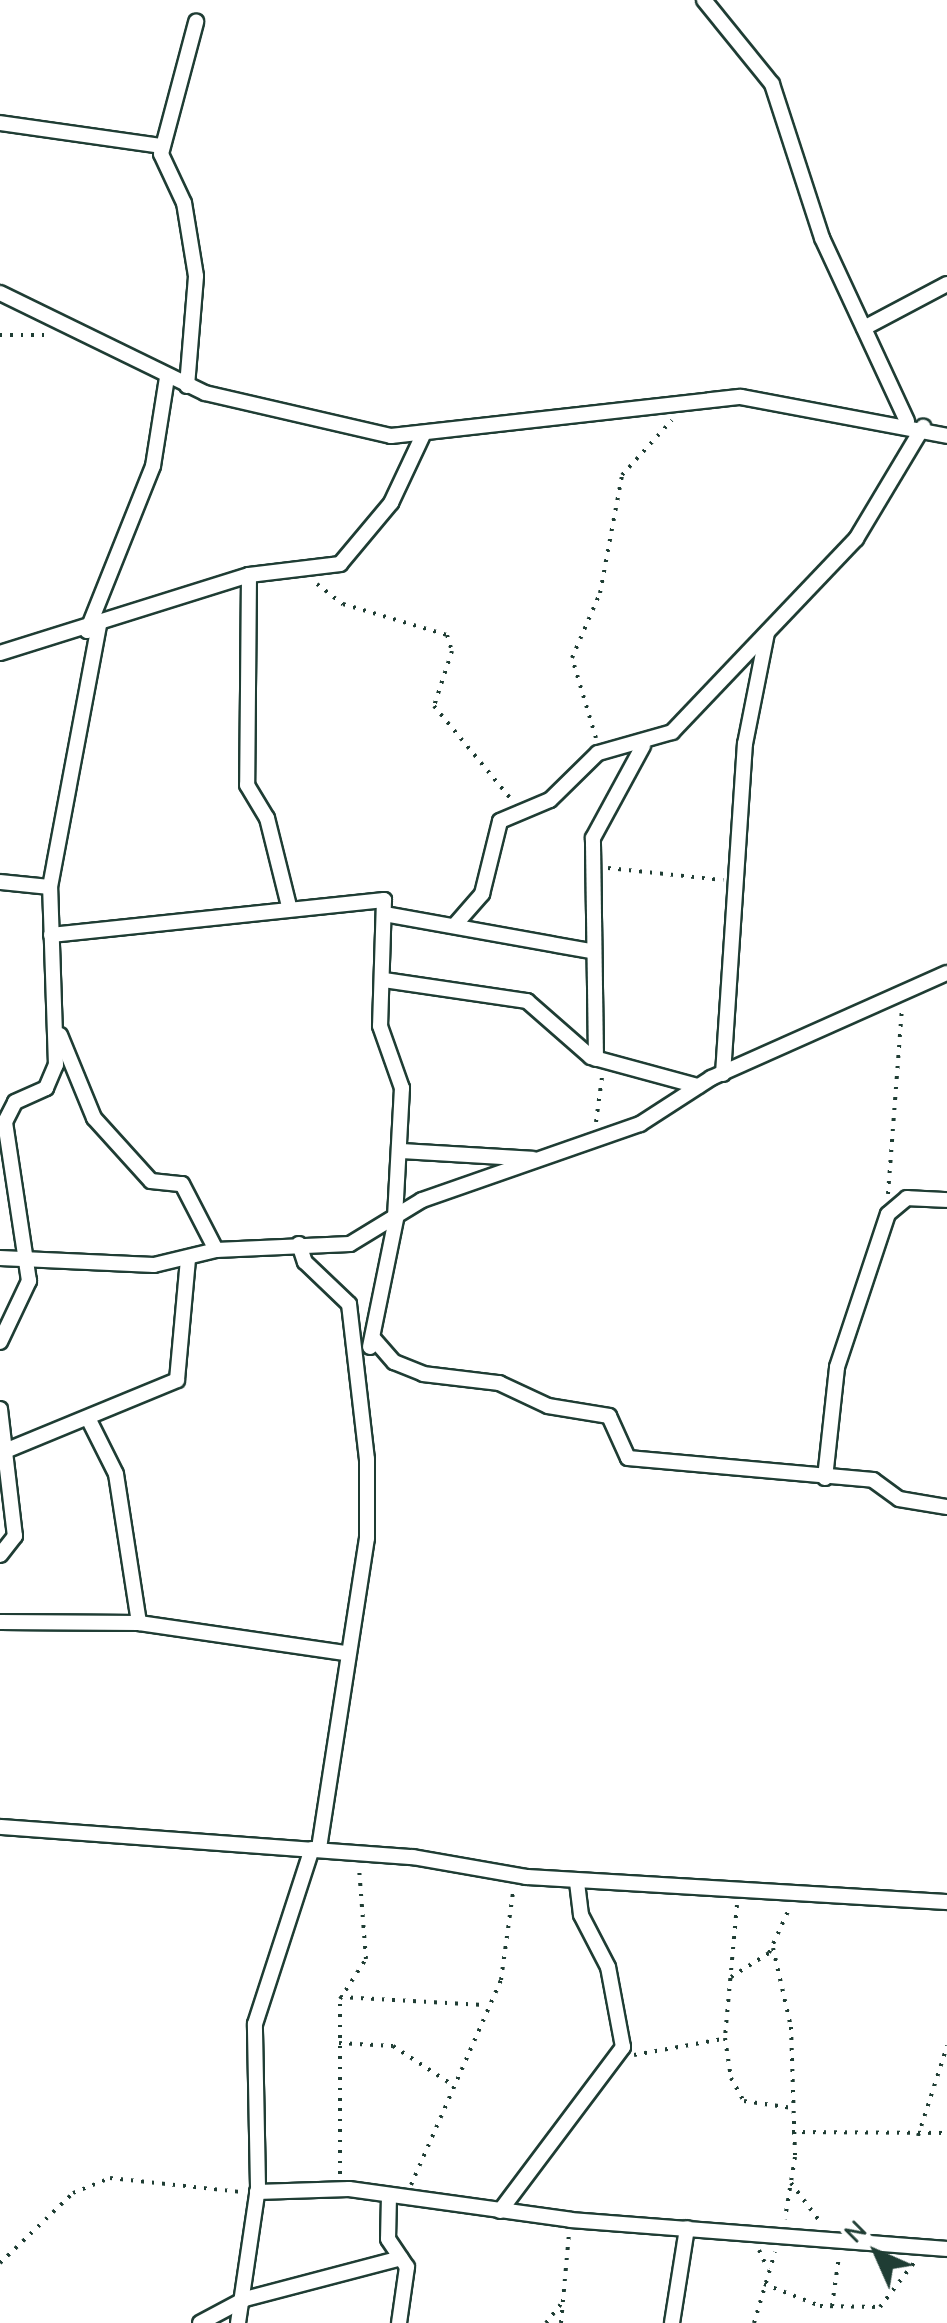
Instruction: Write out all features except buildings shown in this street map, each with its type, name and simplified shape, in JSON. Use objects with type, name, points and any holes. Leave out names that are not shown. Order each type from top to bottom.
[{"type":"street","points":[[704,0],[772,84],[822,238],[907,422]]},
{"type":"street","points":[[187,386],[196,276],[184,203],[162,146],[196,22]]},
{"type":"street","points":[[0,123],[162,146]]},
{"type":"street","points":[[864,328],[947,284]]},
{"type":"street","points":[[0,294],[166,378],[258,412],[423,434],[741,397],[848,421],[907,422],[947,436]]},
{"type":"street","points":[[0,1342],[28,1291],[29,1259],[4,1122],[15,1102],[46,1088],[58,1032],[50,886],[93,628],[158,450],[166,378]]},
{"type":"street","points":[[454,926],[482,894],[500,822],[563,791],[603,751],[643,746],[672,732],[867,526],[923,427]]},
{"type":"street","points":[[0,653],[93,628],[249,575],[330,568],[350,555],[392,503],[423,434]]},
{"type":"street","points":[[249,575],[247,785],[266,818],[289,906]]},
{"type":"street","points":[[723,1074],[740,882],[746,744],[768,630]]},
{"type":"street","points":[[600,1060],[590,952],[599,867],[596,828],[643,746]]},
{"type":"street","points":[[0,882],[50,886]]},
{"type":"street","points":[[51,936],[289,906],[380,899],[390,916],[380,1026],[402,1088],[400,1151],[396,1216],[373,1338],[362,1372]]},
{"type":"street","points":[[390,916],[590,952]]},
{"type":"street","points":[[0,1258],[188,1258],[216,1250],[350,1244],[396,1216],[537,1159],[594,1142],[723,1074],[947,974]]},
{"type":"street","points":[[384,980],[526,1001],[600,1060],[698,1086]]},
{"type":"street","points":[[58,1032],[94,1118],[150,1181],[185,1187],[216,1250]]},
{"type":"street","points":[[400,1151],[537,1159]]},
{"type":"street","points":[[824,1478],[837,1367],[888,1214],[907,1198],[947,1200]]},
{"type":"street","points":[[238,2323],[245,2299],[257,2192],[254,2024],[315,1849],[367,1538],[362,1372],[349,1304],[304,1262],[299,1244]]},
{"type":"street","points":[[6,1451],[89,1420],[182,1373],[188,1258]]},
{"type":"street","points":[[373,1338],[394,1362],[423,1374],[499,1382],[548,1406],[609,1416],[628,1458],[881,1482],[899,1499],[947,1507]]},
{"type":"street","points":[[0,1409],[15,1536],[0,1556]]},
{"type":"street","points":[[89,1420],[116,1474],[139,1623]]},
{"type":"street","points":[[0,1622],[139,1623],[345,1653]]},
{"type":"street","points":[[0,1827],[356,1852],[577,1881],[738,1885],[947,1902]]},
{"type":"street","points":[[500,2211],[542,2145],[620,2058],[617,2001],[577,1881]]},
{"type":"street","points":[[257,2192],[340,2188],[570,2220],[947,2249]]},
{"type":"street","points":[[389,2196],[385,2225],[401,2258],[400,2323]]},
{"type":"street","points":[[672,2323],[687,2228]]},
{"type":"street","points":[[200,2323],[245,2299],[401,2258]]},
{"type":"path","points":[[0,335],[68,330]]},
{"type":"path","points":[[603,751],[580,708],[572,658],[600,593],[622,475],[688,402]]},
{"type":"path","points":[[298,568],[344,604],[447,635],[454,645],[434,706],[522,810]]},
{"type":"path","points":[[599,867],[740,882]]},
{"type":"path","points":[[888,1214],[903,995]]},
{"type":"path","points":[[594,1142],[600,1060]]},
{"type":"path","points":[[340,2188],[340,1997],[366,1960],[356,1852]]},
{"type":"path","points":[[407,2199],[451,2084],[509,1952],[514,1875]]},
{"type":"path","points":[[738,1885],[725,2038],[740,2098],[792,2108]]},
{"type":"path","points":[[731,1977],[773,1948],[797,1890]]},
{"type":"path","points":[[754,2323],[780,2239],[791,2184],[791,2027],[773,1948]]},
{"type":"path","points":[[340,1997],[486,2005]]},
{"type":"path","points":[[620,2058],[725,2038]]},
{"type":"path","points":[[339,2043],[393,2046],[451,2084]]},
{"type":"path","points":[[918,2136],[947,2046]]},
{"type":"path","points":[[792,2132],[918,2136],[947,2133]]},
{"type":"path","points":[[0,2263],[73,2193],[110,2178],[257,2192]]},
{"type":"path","points":[[791,2184],[840,2243],[832,2306]]},
{"type":"path","points":[[561,2323],[570,2220]]},
{"type":"path","points":[[752,2237],[769,2271]]},
{"type":"path","points":[[764,2284],[832,2306],[883,2305],[922,2248]]},
{"type":"path","points":[[546,2323],[564,2300]]}]
